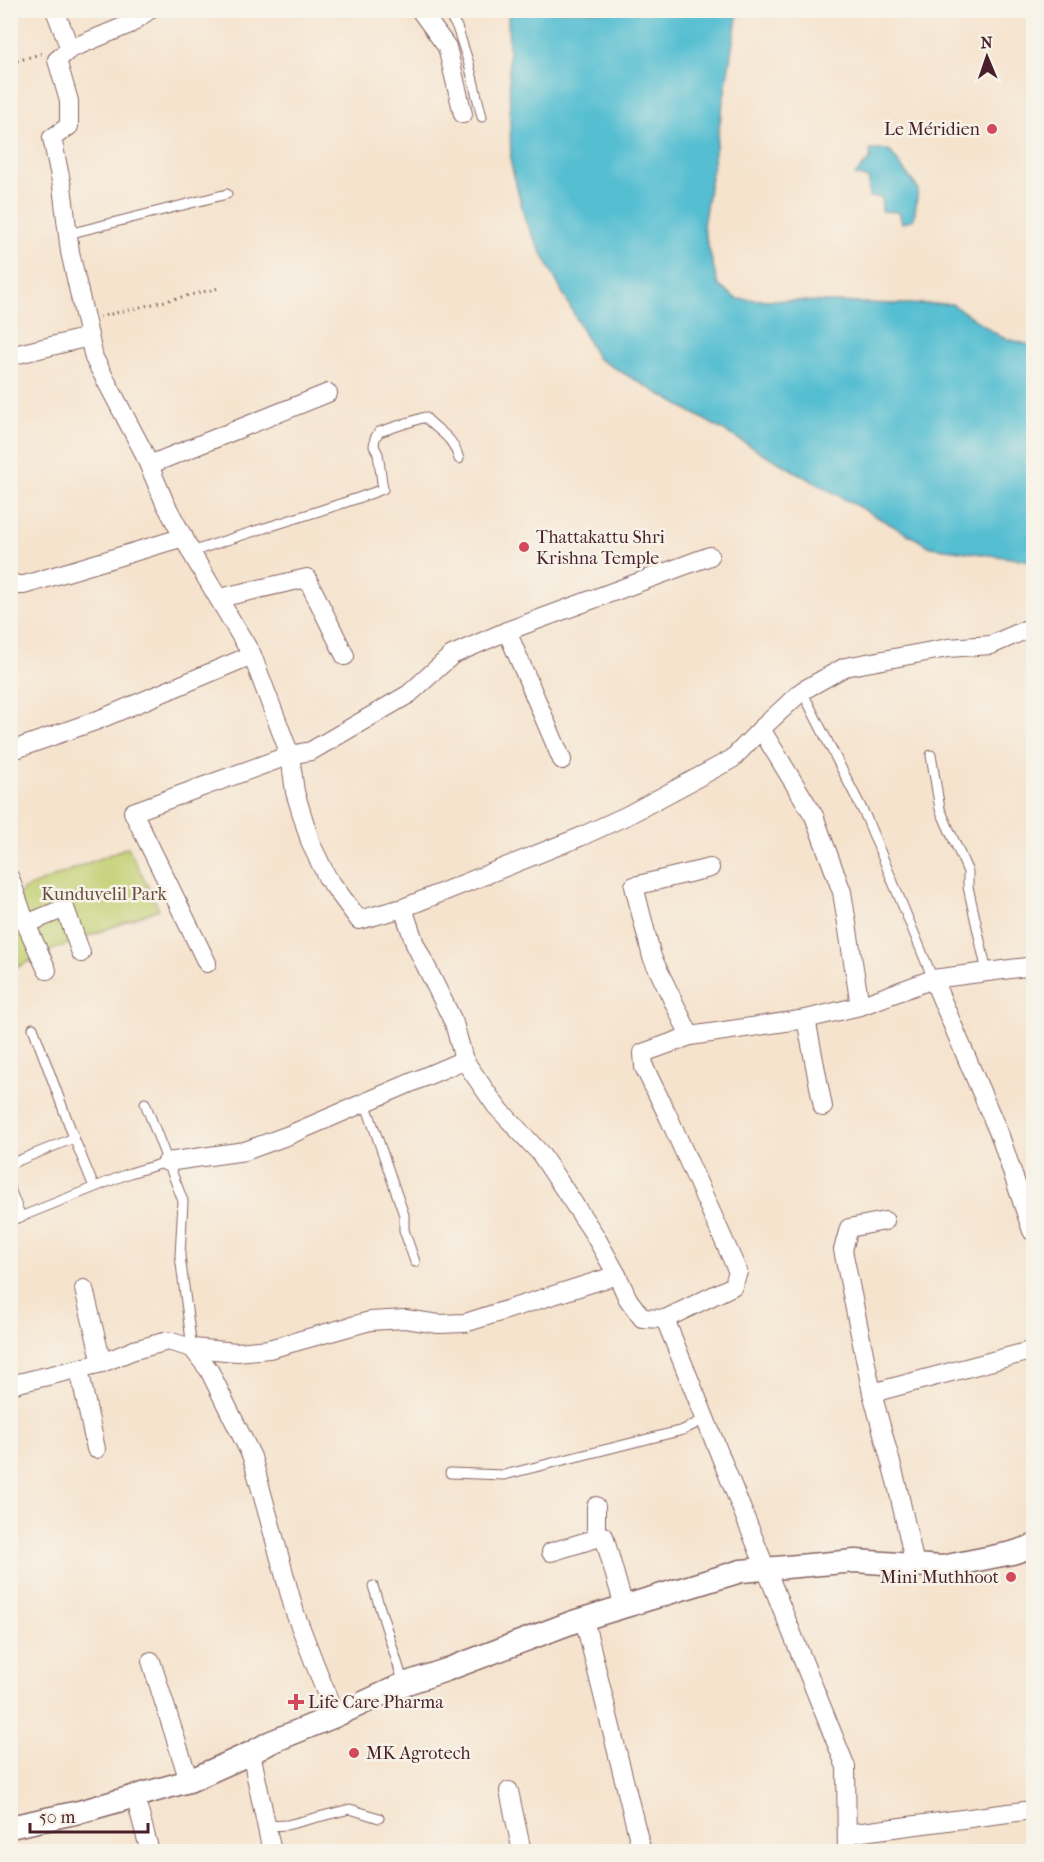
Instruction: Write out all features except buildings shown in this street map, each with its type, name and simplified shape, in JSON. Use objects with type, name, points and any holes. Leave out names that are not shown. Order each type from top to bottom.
[{"type":"street","points":[[55,10],[69,49]]},
{"type":"street","points":[[149,10],[130,24],[69,49],[57,60],[69,101],[69,126],[52,138],[62,186],[70,252],[94,358],[121,407],[165,503],[252,656],[290,755],[295,792],[311,844],[327,876],[359,920],[403,908],[580,837],[628,815],[732,759],[802,691],[845,667],[948,648],[991,645],[1034,626]]},
{"type":"street","points":[[420,10],[447,47],[462,114]]},
{"type":"street","points":[[10,356],[88,328]]},
{"type":"street","points":[[149,465],[328,393]]},
{"type":"street","points":[[10,580],[16,585],[24,585],[188,545]]},
{"type":"street","points":[[207,963],[133,812],[290,755],[311,751],[409,694],[452,655],[507,631],[710,556]]},
{"type":"street","points":[[219,598],[307,578],[345,656]]},
{"type":"street","points":[[507,631],[562,760]]},
{"type":"street","points":[[10,751],[98,720],[252,656]]},
{"type":"street","points":[[761,729],[814,816],[842,892],[860,1006]]},
{"type":"street","points":[[690,1036],[652,957],[634,886],[710,868]]},
{"type":"street","points":[[10,878],[26,924],[47,970]]},
{"type":"street","points":[[26,924],[64,908],[81,953]]},
{"type":"street","points":[[403,908],[415,944],[454,1023],[465,1060],[496,1106],[540,1154],[594,1234],[628,1299],[642,1318],[665,1319],[733,1286],[738,1272],[644,1067],[643,1053],[690,1036],[806,1019],[860,1006],[933,979],[1034,966]]},
{"type":"street","points":[[933,979],[1000,1136],[1032,1231],[1034,1230]]},
{"type":"street","points":[[806,1019],[824,1107]]},
{"type":"street","points":[[167,1162],[245,1151],[289,1135],[465,1060]]},
{"type":"street","points":[[885,1221],[849,1228],[843,1250],[872,1393],[897,1485],[915,1565]]},
{"type":"street","points":[[10,1385],[102,1363],[134,1350],[168,1341],[192,1348],[237,1352],[268,1349],[370,1321],[405,1319],[439,1324],[465,1323],[617,1275]]},
{"type":"street","points":[[84,1288],[102,1363]]},
{"type":"street","points":[[665,1319],[846,1767],[847,1843],[1024,1811]]},
{"type":"street","points":[[192,1348],[209,1370],[252,1457],[295,1614],[334,1716]]},
{"type":"street","points":[[872,1393],[1034,1350]]},
{"type":"street","points":[[79,1369],[96,1449]]},
{"type":"street","points":[[596,1506],[596,1538]]},
{"type":"street","points":[[550,1552],[604,1536],[624,1607]]},
{"type":"street","points":[[10,1827],[79,1812],[189,1781],[271,1742],[404,1684],[584,1619],[741,1571],[855,1561],[942,1567],[1012,1553],[1034,1546]]},
{"type":"street","points":[[584,1619],[642,1851]]},
{"type":"street","points":[[151,1661],[189,1781]]},
{"type":"street","points":[[251,1753],[272,1851]]},
{"type":"street","points":[[509,1791],[522,1851]]},
{"type":"street","points":[[135,1796],[150,1851]]},
{"type":"lane","points":[[446,10],[457,27],[482,117]]},
{"type":"lane","points":[[68,234],[227,194]]},
{"type":"lane","points":[[188,545],[237,536],[383,489],[378,454],[374,446],[375,438],[379,432],[425,417],[449,437],[456,448],[459,459]]},
{"type":"lane","points":[[802,691],[866,818],[933,979]]},
{"type":"lane","points":[[931,755],[940,809],[968,872],[968,887],[987,972]]},
{"type":"lane","points":[[33,1028],[94,1187]]},
{"type":"lane","points":[[365,1102],[404,1215],[404,1230],[415,1262]]},
{"type":"lane","points":[[145,1103],[183,1202],[180,1256],[192,1348]]},
{"type":"lane","points":[[10,1164],[74,1138]]},
{"type":"lane","points":[[10,1221],[137,1170],[167,1162]]},
{"type":"lane","points":[[10,1189],[21,1217]]},
{"type":"lane","points":[[450,1473],[504,1475],[683,1430],[705,1419]]},
{"type":"lane","points":[[373,1586],[404,1684]]},
{"type":"lane","points":[[267,1826],[287,1825],[350,1809],[379,1818]]},
{"type":"path","points":[[88,328],[219,288]]},
{"type":"green space","name":"Kunduvelil Park","points":[[128,847],[159,909],[52,950],[11,970],[11,906],[24,889]]},
{"type":"water","points":[[508,11],[738,11],[703,226],[718,285],[737,299],[952,304],[1001,337],[1033,346],[1033,561],[931,547],[597,358],[526,223],[511,164]]},
{"type":"water","points":[[870,150],[889,150],[918,189],[914,219],[902,223],[899,212],[882,211],[881,197],[869,197],[869,179],[855,175],[871,158]]},
{"type":"place","name":"Le Méridien","points":[[992,129]]},
{"type":"place","name":"Thattakattu Shri Krishna Temple","points":[[524,547]]},
{"type":"place","name":"Mini Muthhoot","points":[[1011,1577]]},
{"type":"place","name":"Life Care Pharma","points":[[296,1702]]},
{"type":"place","name":"MK Agrotech","points":[[354,1753]]}]
